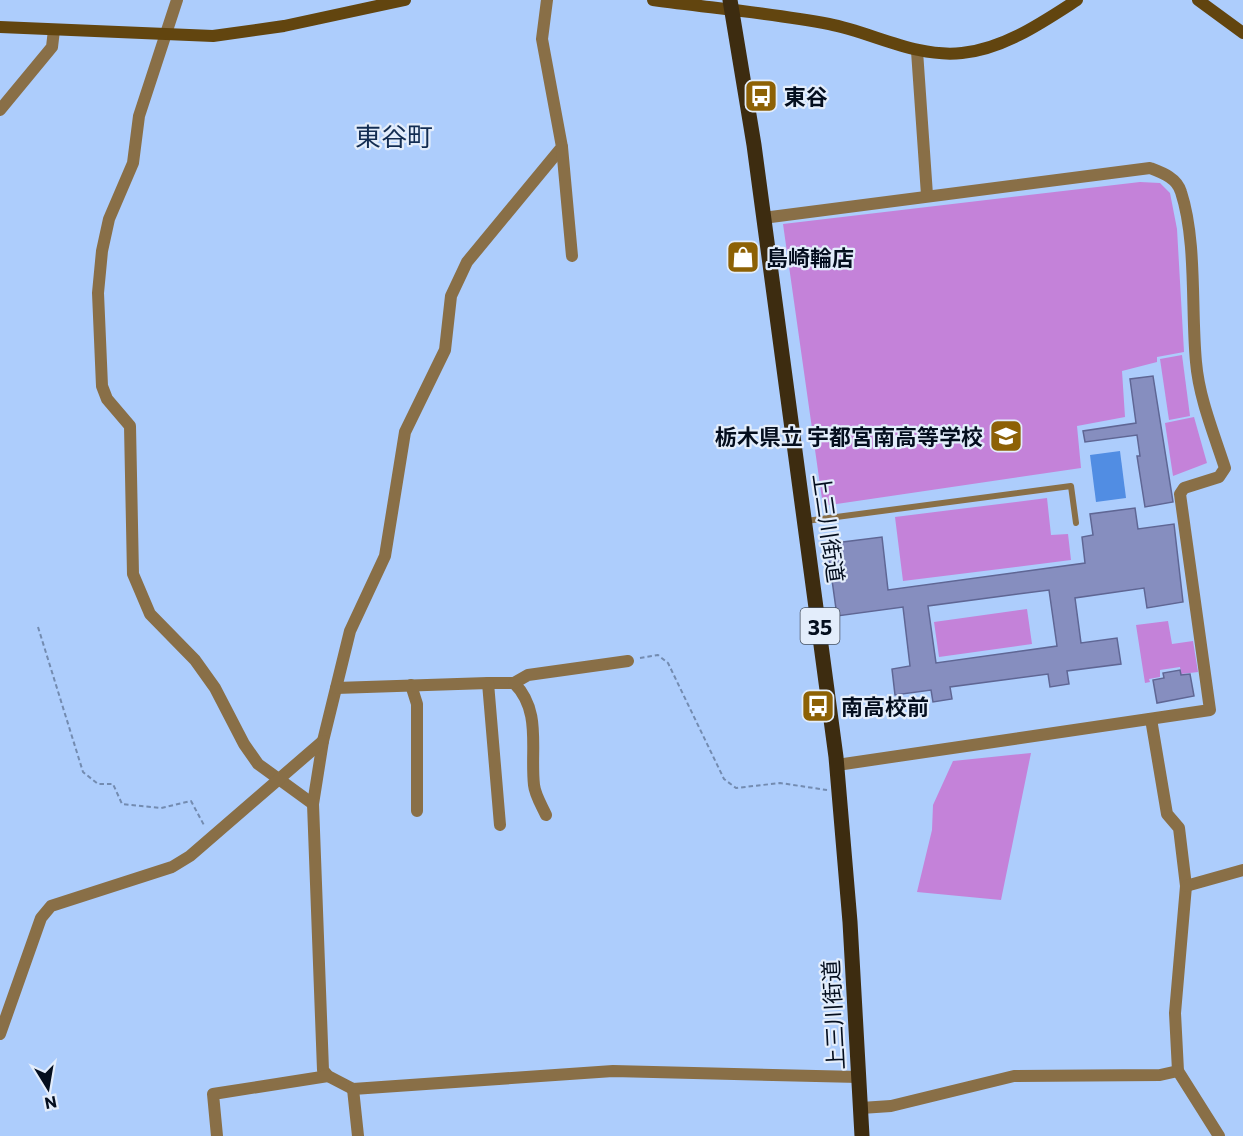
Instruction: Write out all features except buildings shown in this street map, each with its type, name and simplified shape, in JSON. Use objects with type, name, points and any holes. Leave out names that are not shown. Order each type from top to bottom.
[{"type":"main road","points":[[0,27],[166,36],[213,36],[244,33],[405,0]]},
{"type":"main road","points":[[653,0],[731,5],[840,27],[916,51],[940,54],[983,49],[1024,33],[1077,0]]},
{"type":"main road","points":[[1198,0],[1243,33]]},
{"type":"main road","name":"上三川街道","points":[[731,5],[806,521],[840,790],[862,1136]]},
{"type":"street","points":[[177,0],[139,116],[133,163],[109,219],[102,251],[98,293],[102,386],[107,399],[130,426],[134,574],[150,614],[195,660],[258,764],[313,804]]},
{"type":"street","points":[[547,0],[543,39],[562,147],[572,256]]},
{"type":"street","points":[[0,110],[52,47],[54,30]]},
{"type":"street","points":[[916,51],[927,195]]},
{"type":"street","points":[[562,147],[467,262],[451,296],[445,350],[405,432],[385,556],[350,631],[323,741],[313,804],[324,1070],[328,1076],[353,1089],[613,1071],[859,1077]]},
{"type":"street","points":[[763,218],[1150,168],[1170,176],[1181,190],[1189,234],[1196,365],[1202,394],[1225,468],[1219,477],[1184,488],[1180,494],[1210,710],[837,765]]},
{"type":"street","points":[[336,688],[514,682],[528,675],[628,661]]},
{"type":"street","points":[[514,682],[523,692],[532,712],[534,787],[546,815]]},
{"type":"street","points":[[488,683],[500,825]]},
{"type":"street","points":[[411,685],[417,704],[417,811]]},
{"type":"street","points":[[1151,719],[1167,814],[1179,828],[1186,886],[1175,1013],[1178,1071],[1219,1136]]},
{"type":"street","points":[[0,1034],[41,918],[51,906],[172,867],[190,856],[323,741]]},
{"type":"street","points":[[1186,886],[1243,870]]},
{"type":"street","points":[[861,1108],[891,1106],[1014,1076],[1160,1075],[1178,1071]]},
{"type":"street","points":[[217,1136],[213,1094],[328,1076]]},
{"type":"street","points":[[353,1089],[358,1136]]},
{"type":"lane","points":[[806,521],[1071,486],[1076,523]]},
{"type":"path","points":[[38,627],[83,772],[98,784],[113,784],[122,804],[161,808],[191,801],[211,838]]},
{"type":"path","points":[[628,661],[658,655],[668,663],[724,779],[730,786],[736,788],[780,783],[818,790],[840,790]]},
{"type":"shaded area","points":[[1140,182],[1160,183],[1170,193],[1177,229],[1184,352],[1157,357],[1157,362],[1122,371],[1125,417],[1077,426],[1081,468],[823,506],[783,224]]},
{"type":"shaded area","points":[[1182,355],[1190,416],[1169,420],[1160,359]]},
{"type":"shaded area","points":[[1194,417],[1207,463],[1173,476],[1165,423]]},
{"type":"shaded area","points":[[1047,498],[1051,535],[1068,534],[1071,560],[903,581],[895,517]]},
{"type":"shaded area","points":[[1027,609],[1032,644],[939,657],[934,622]]},
{"type":"shaded area","points":[[1168,621],[1172,644],[1193,641],[1198,672],[1181,674],[1180,667],[1160,670],[1160,677],[1149,679],[1150,682],[1145,683],[1136,625]]},
{"type":"shaded area","points":[[1031,753],[1001,900],[917,892],[932,830],[933,805],[953,761]]},
{"type":"water","points":[[1120,451],[1126,498],[1096,502],[1090,455]]},
{"type":"place","name":"東谷","points":[[761,96]]},
{"type":"place","name":"島崎輪店","points":[[743,257]]},
{"type":"place","name":"栃木県立 宇都宮南高等学校","points":[[1006,436]]},
{"type":"place","name":"南高校前","points":[[818,706]]},
{"type":"district","name":"東谷町","points":[[394,135]]}]
